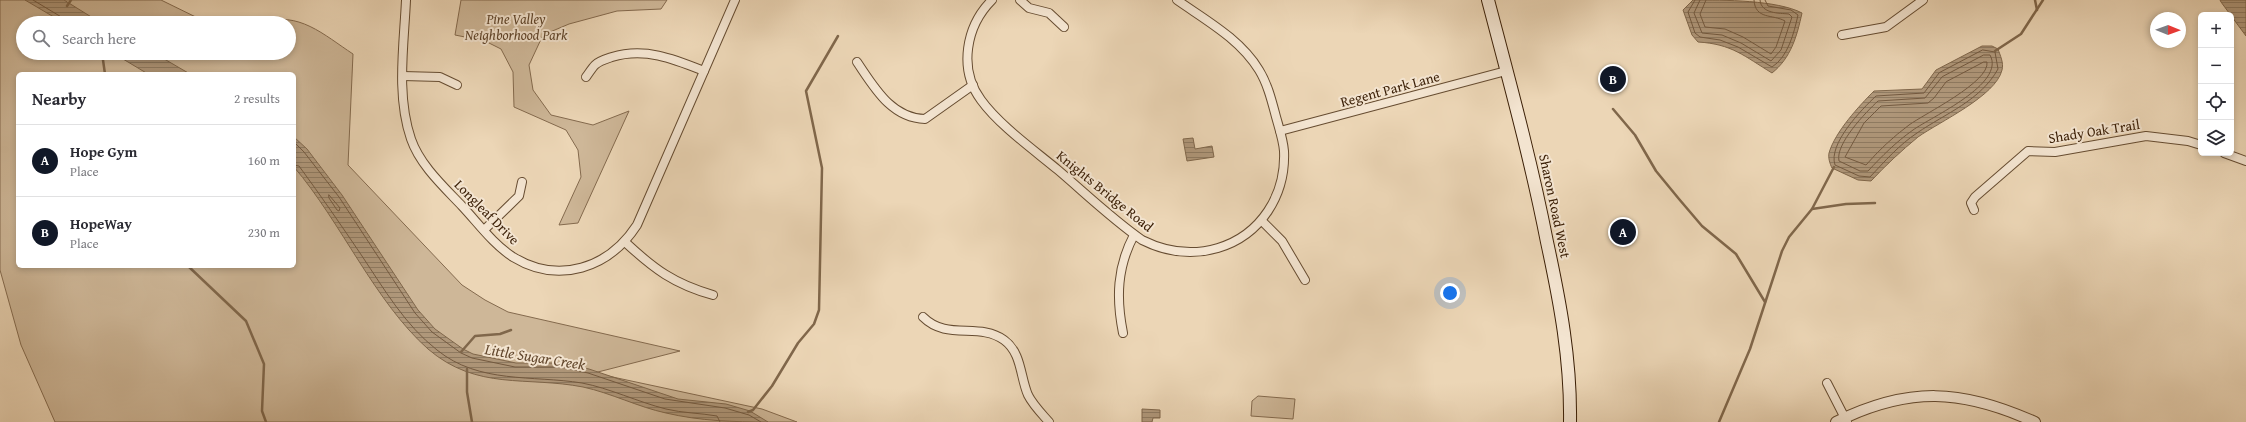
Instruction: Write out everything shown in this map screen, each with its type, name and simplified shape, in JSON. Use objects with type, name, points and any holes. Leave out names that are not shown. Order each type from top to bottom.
[{"type":"main road","name":"Sharon Road West","points":[[1488,0],[1534,179],[1563,315],[1568,363],[1570,422]]},
{"type":"street","name":"Longleaf Drive","points":[[406,0],[403,76],[404,114],[415,148],[428,168],[498,246],[526,264],[553,271],[592,265],[610,255],[625,242],[637,226],[735,0]]},
{"type":"street","name":"Knights Bridge Road","points":[[992,0],[977,19],[968,43],[968,66],[973,85],[981,101],[1134,235],[1154,246],[1167,250],[1203,252],[1238,240],[1262,221],[1270,209],[1281,181],[1284,152],[1280,131],[1267,86],[1252,59],[1234,40],[1177,0]]},
{"type":"street","points":[[1020,0],[1029,8],[1048,13],[1064,27]]},
{"type":"street","points":[[1842,35],[1886,27],[1923,0]]},
{"type":"street","points":[[586,78],[596,64],[623,54],[636,53],[667,57],[704,71]]},
{"type":"street","points":[[857,62],[892,108],[916,118],[925,119],[973,85]]},
{"type":"street","name":"Regent Park Lane","points":[[1280,131],[1506,72]]},
{"type":"street","points":[[403,76],[440,78],[457,85]]},
{"type":"street","name":"Shady Oak Trail","points":[[1974,210],[1971,204],[1974,197],[2028,151],[2055,152],[2146,136],[2188,141],[2198,144]]},
{"type":"street","points":[[2232,156],[2246,161]]},
{"type":"street","points":[[484,230],[519,196],[522,182]]},
{"type":"street","points":[[1262,221],[1282,241],[1306,280]]},
{"type":"street","points":[[1123,333],[1119,312],[1119,280],[1124,258],[1134,235]]},
{"type":"street","points":[[625,242],[660,273],[692,289],[713,294]]},
{"type":"street","points":[[923,317],[930,324],[941,329],[988,333],[1004,340],[1015,352],[1029,397],[1049,422]]},
{"type":"street","points":[[1827,382],[1843,420],[1884,403],[1903,399],[1936,396],[1982,402],[2008,410],[2035,422]]},
{"type":"green space","points":[[0,0],[161,0],[194,16],[16,16],[16,60],[296,60],[296,22],[310,26],[353,54],[348,165],[462,285],[485,300],[508,312],[680,351],[594,373],[762,409],[797,422],[55,422],[21,345],[0,270]]},
{"type":"green space","name":"Pine Valley Neighborhood Park","points":[[461,0],[667,0],[661,9],[617,11],[569,24],[543,35],[529,65],[533,90],[551,115],[593,125],[629,111],[578,223],[559,225],[581,177],[578,150],[566,130],[514,107],[513,72],[501,49],[485,41],[455,35]]},
{"type":"green space","points":[[1258,396],[1295,399],[1293,419],[1251,416],[1252,401]]},
{"type":"water","points":[[25,0],[64,0],[90,16],[52,16]]},
{"type":"water","points":[[1693,0],[1765,3],[1779,5],[1802,13],[1798,30],[1789,53],[1779,67],[1772,73],[1729,48],[1710,43],[1698,42],[1692,35],[1683,10]]},
{"type":"water","points":[[2220,0],[2246,0],[2246,36],[2234,20],[2234,12],[2228,12]]},
{"type":"water","points":[[1982,46],[1992,46],[1998,49],[2002,59],[2002,70],[1998,80],[1978,99],[1918,137],[1871,181],[1858,180],[1832,168],[1829,161],[1829,153],[1836,137],[1855,112],[1874,91],[1922,89],[1936,70]]},
{"type":"water","points":[[125,60],[166,60],[187,72],[145,72]]},
{"type":"water","points":[[1193,138],[1195,149],[1212,146],[1214,157],[1187,161],[1183,139]]},
{"type":"water","points":[[296,139],[307,149],[342,195],[418,310],[435,329],[463,349],[473,354],[516,363],[562,363],[589,369],[678,399],[726,404],[750,411],[768,422],[742,422],[679,416],[635,404],[583,387],[484,377],[465,371],[446,362],[428,349],[409,330],[391,308],[311,189],[296,170]]},
{"type":"water","points":[[1142,409],[1160,410],[1160,418],[1153,418],[1152,422],[1142,422]]},
{"type":"waterway","points":[[67,6],[71,0]]},
{"type":"waterway","points":[[2035,0],[2037,10]]},
{"type":"waterway","points":[[1995,51],[2021,34],[2043,0]]},
{"type":"waterway","points":[[748,412],[753,410],[772,386],[798,343],[814,324],[819,310],[822,168],[806,91],[838,36]]},
{"type":"waterway","points":[[103,60],[105,72]]},
{"type":"waterway","points":[[1613,109],[1635,135],[1656,171],[1679,199],[1702,226],[1736,254],[1765,302]]},
{"type":"waterway","points":[[1719,422],[1750,349],[1782,251],[1789,237],[1812,209],[1834,167]]},
{"type":"waterway","points":[[1812,209],[1846,204],[1875,203]]},
{"type":"waterway","points":[[190,268],[246,321],[264,364],[262,411],[266,422]]},
{"type":"waterway","name":"Little Sugar Creek","points":[[461,352],[475,336],[500,334],[511,330]]},
{"type":"waterway","points":[[467,369],[467,392],[472,422]]},
{"type":"place","name":"HopeWay","points":[[1613,79]]},
{"type":"place","name":"Hope Gym","points":[[1623,232]]}]
